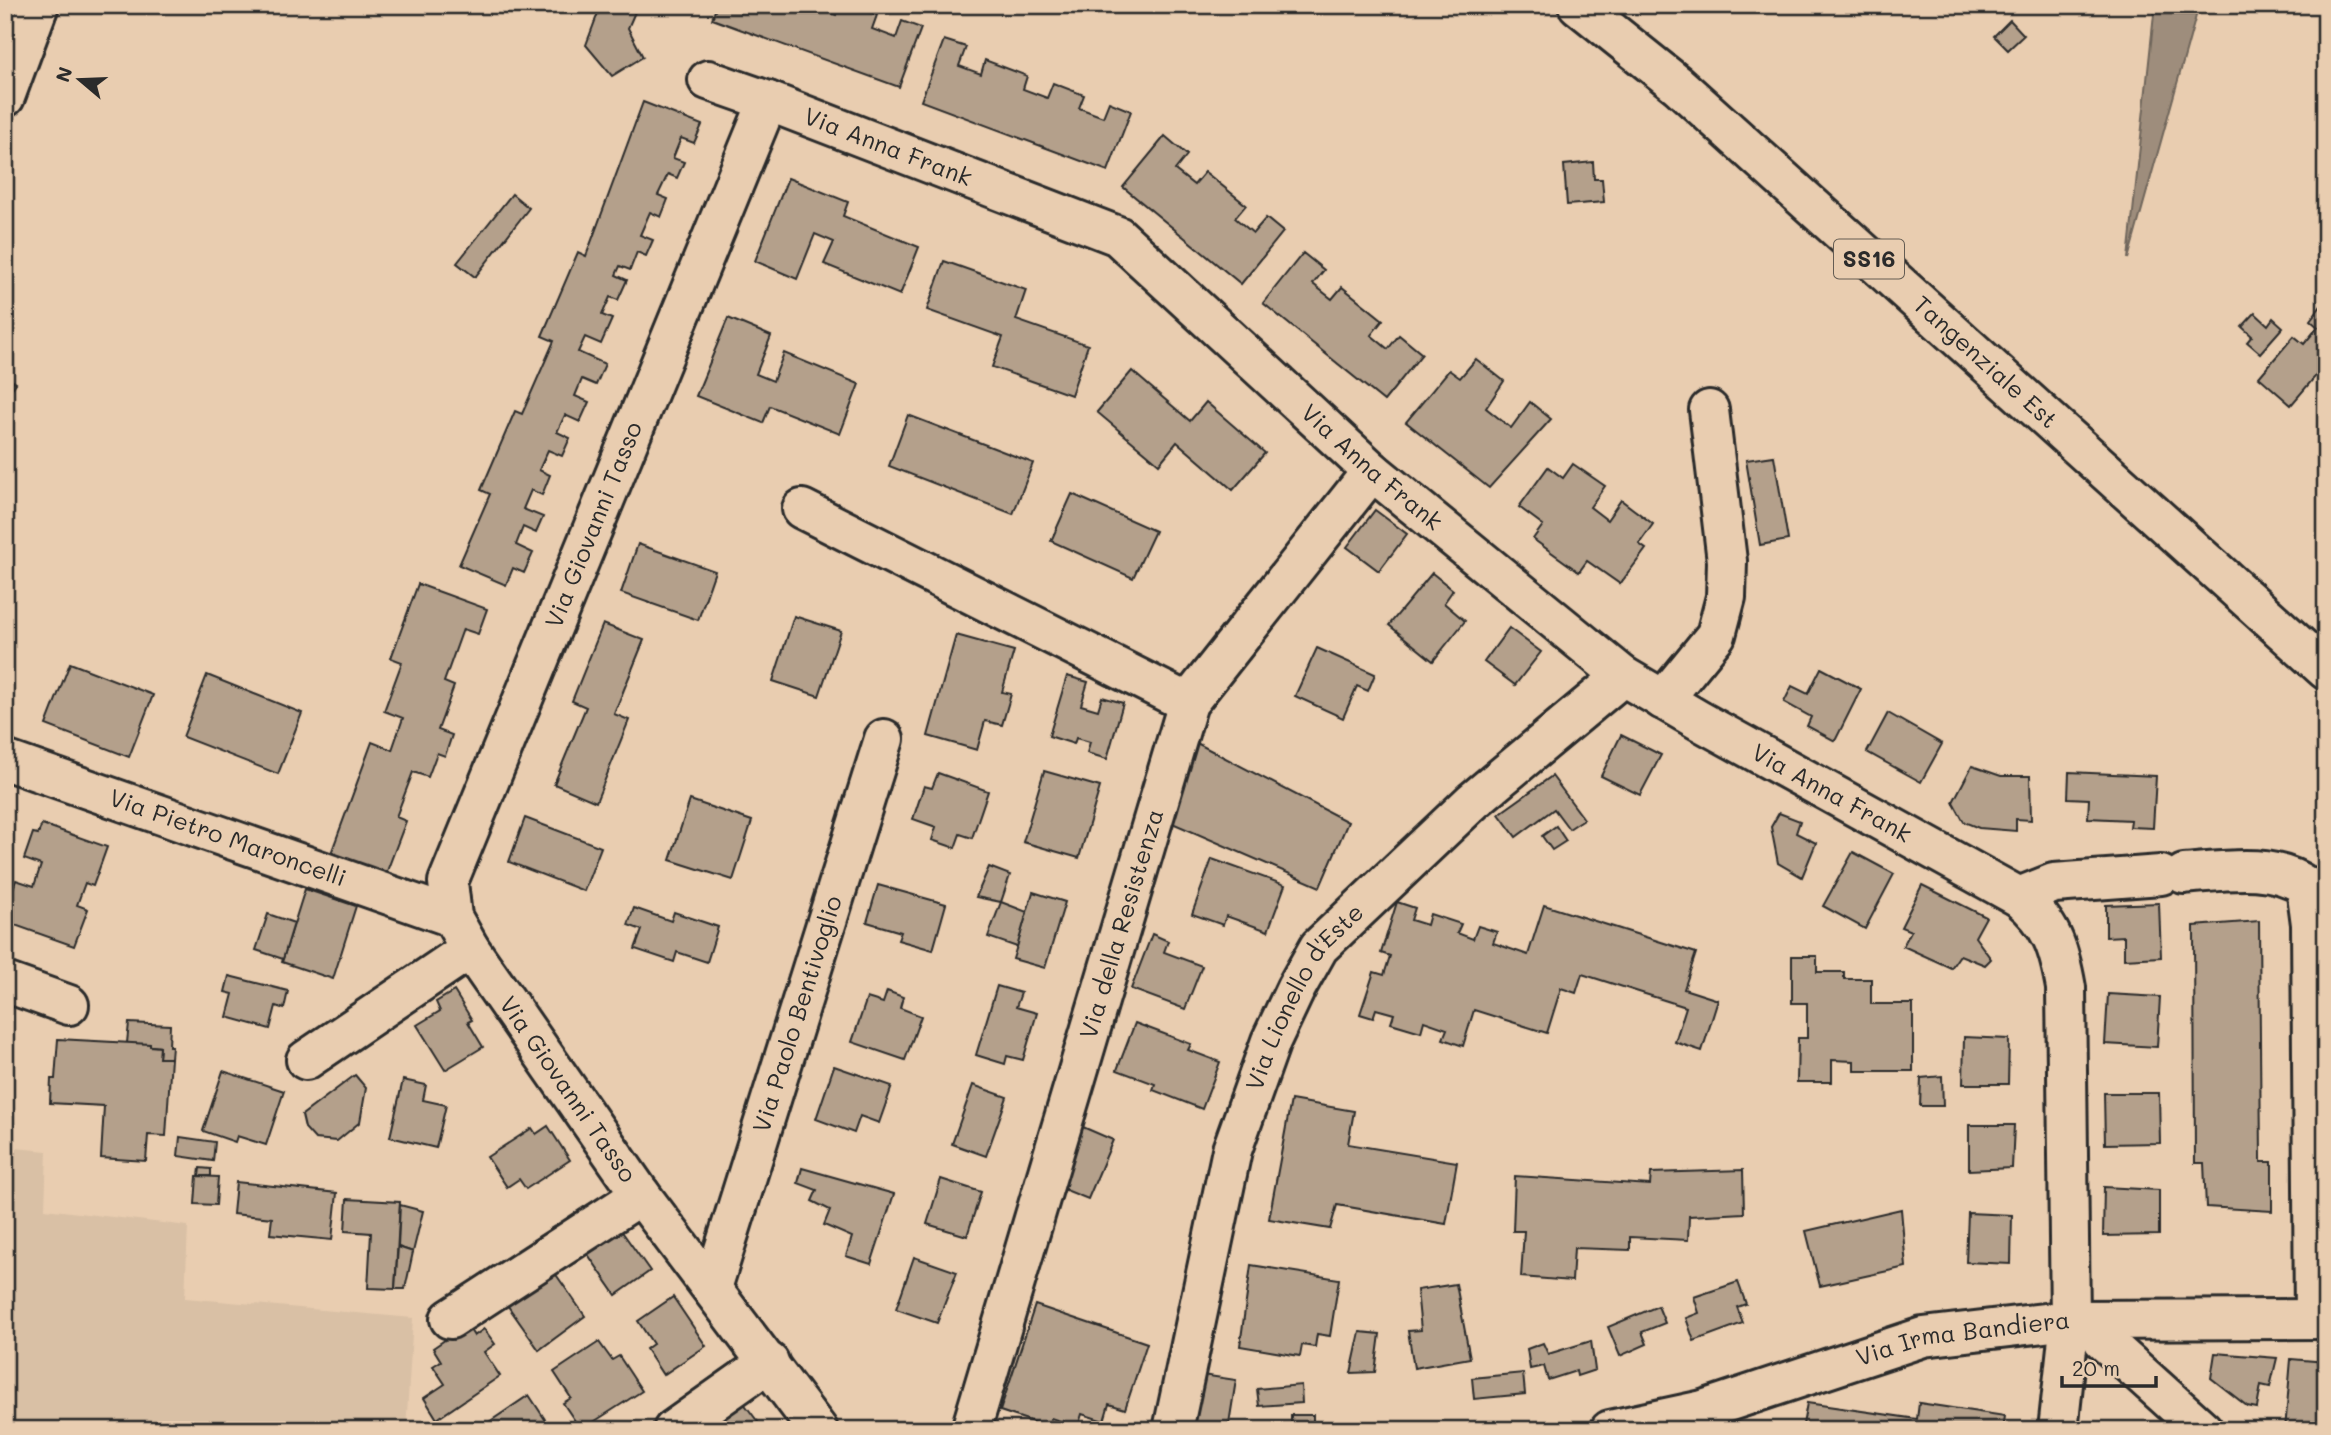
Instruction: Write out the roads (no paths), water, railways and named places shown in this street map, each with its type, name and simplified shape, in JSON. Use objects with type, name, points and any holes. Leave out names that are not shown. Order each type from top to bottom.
[{"type":"street","points":[[5,97],[38,5]]},
{"type":"street","name":"Tangenziale Est","points":[[1578,5],[1678,85],[2326,670]]},
{"type":"street","name":"Via Anna Frank","points":[[708,80],[1118,236],[1372,471],[1623,676],[2020,897],[2037,912],[2050,930],[2060,954],[2066,988],[2083,1320],[2058,1430]]},
{"type":"street","name":"Via Giovanni Tasso","points":[[768,101],[448,881],[461,933],[641,1195],[818,1430]]},
{"type":"street","points":[[1663,700],[1716,635],[1726,597],[1727,561],[1709,410]]},
{"type":"street","name":"Via della Resistenza","points":[[971,1430],[1188,703],[1372,471]]},
{"type":"street","points":[[802,509],[1188,703]]},
{"type":"street","name":"Via Lionello d'Este","points":[[1173,1430],[1232,1150],[1271,1041],[1301,978],[1320,947],[1473,801],[1623,676]]},
{"type":"street","name":"Via Paolo Bentivoglio","points":[[712,1288],[884,739]]},
{"type":"street","name":"Via Pietro Maroncelli","points":[[5,760],[461,933]]},
{"type":"street","points":[[2020,897],[2054,883],[2250,869],[2294,878],[2306,886],[2311,938],[2320,1319]]},
{"type":"street","points":[[306,1060],[461,933]]},
{"type":"street","points":[[5,982],[69,1005]]},
{"type":"street","name":"Via Giovanni Tasso","points":[[450,1319],[641,1195]]},
{"type":"street","name":"Via Irma Bandiera","points":[[1610,1430],[1703,1410],[1923,1338],[2083,1320],[2320,1319]]},
{"type":"street","points":[[2083,1320],[2203,1430]]},
{"type":"street","points":[[673,1430],[769,1362]]}]
